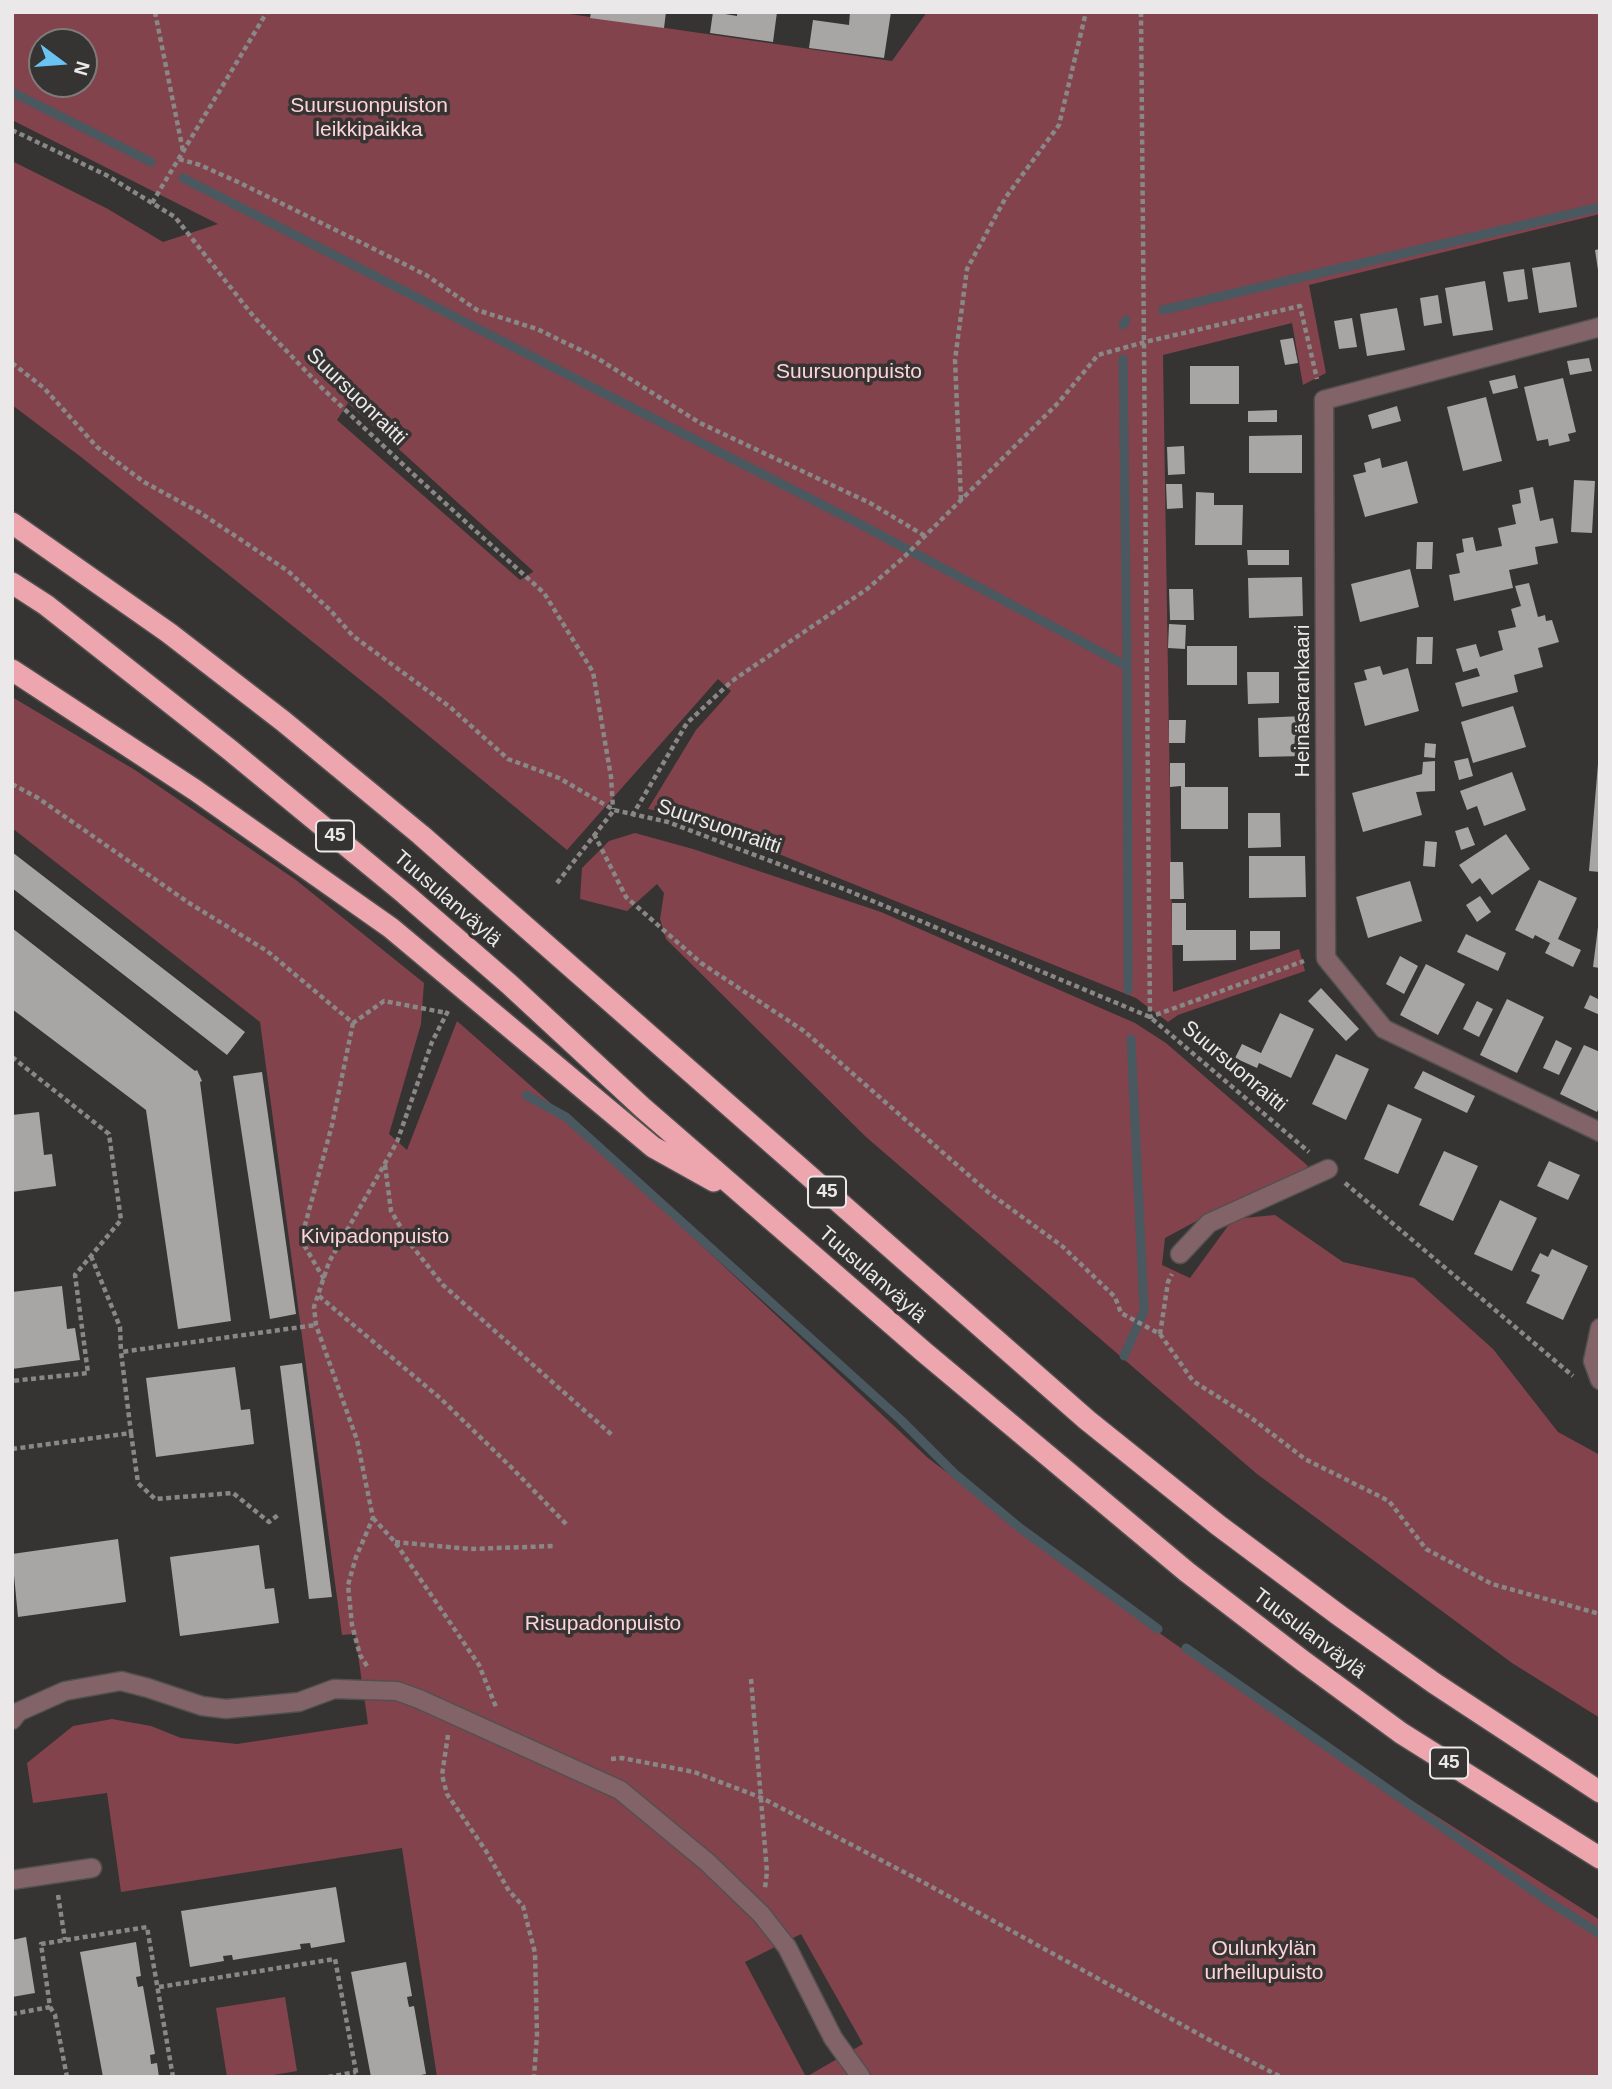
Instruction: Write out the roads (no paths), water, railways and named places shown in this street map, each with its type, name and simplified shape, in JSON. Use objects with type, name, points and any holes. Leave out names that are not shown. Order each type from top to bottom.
[{"type":"highway","points":[[12,511],[75,565]]},
{"type":"highway","name":"Tuusulanväylä","points":[[12,523],[169,633],[283,721],[421,835],[1087,1420],[1217,1525],[1445,1691],[1600,1792]]},
{"type":"highway","name":"Tuusulanväylä","points":[[12,583],[46,605],[176,707],[405,894],[924,1352],[1208,1588],[1401,1733],[1600,1858]]},
{"type":"highway","points":[[12,670],[195,790],[391,928],[653,1147],[749,1200]]},
{"type":"street","name":"Heinäsarankaari","points":[[1600,327],[1324,400],[1326,958],[1384,1029],[1600,1132]]},
{"type":"street","points":[[1180,1254],[1209,1223],[1328,1169]]},
{"type":"street","points":[[1599,1379],[1593,1361],[1600,1328]]},
{"type":"street","points":[[14,1712],[65,1691],[121,1681],[202,1706],[226,1709],[299,1702],[334,1689],[397,1690],[454,1714],[620,1790],[707,1862],[761,1914],[787,1947],[833,2038],[864,2076]]},
{"type":"street","points":[[12,1880],[92,1868]]},
{"type":"waterway","points":[[12,92],[151,162]]},
{"type":"waterway","points":[[183,178],[856,522],[1127,666],[1128,990]]},
{"type":"waterway","points":[[1163,310],[1600,207]]},
{"type":"waterway","points":[[1123,325],[1126,320]]},
{"type":"waterway","points":[[1123,359],[1127,666]]},
{"type":"waterway","points":[[1124,1356],[1144,1311],[1131,1039]]},
{"type":"waterway","points":[[526,1095],[566,1117],[901,1420],[955,1474],[1020,1528],[1158,1629]]},
{"type":"waterway","points":[[1186,1648],[1548,1901],[1600,1934]]},
{"type":"park label","name":"Suursuonpuiston leikkipaikka","points":[[369,118]]},
{"type":"park label","name":"Suursuonpuisto","points":[[849,372]]},
{"type":"park label","name":"Kivipadonpuisto","points":[[375,1237]]},
{"type":"park label","name":"Risupadonpuisto","points":[[603,1624]]},
{"type":"park label","name":"Oulunkylän urheilupuisto","points":[[1264,1961]]}]
